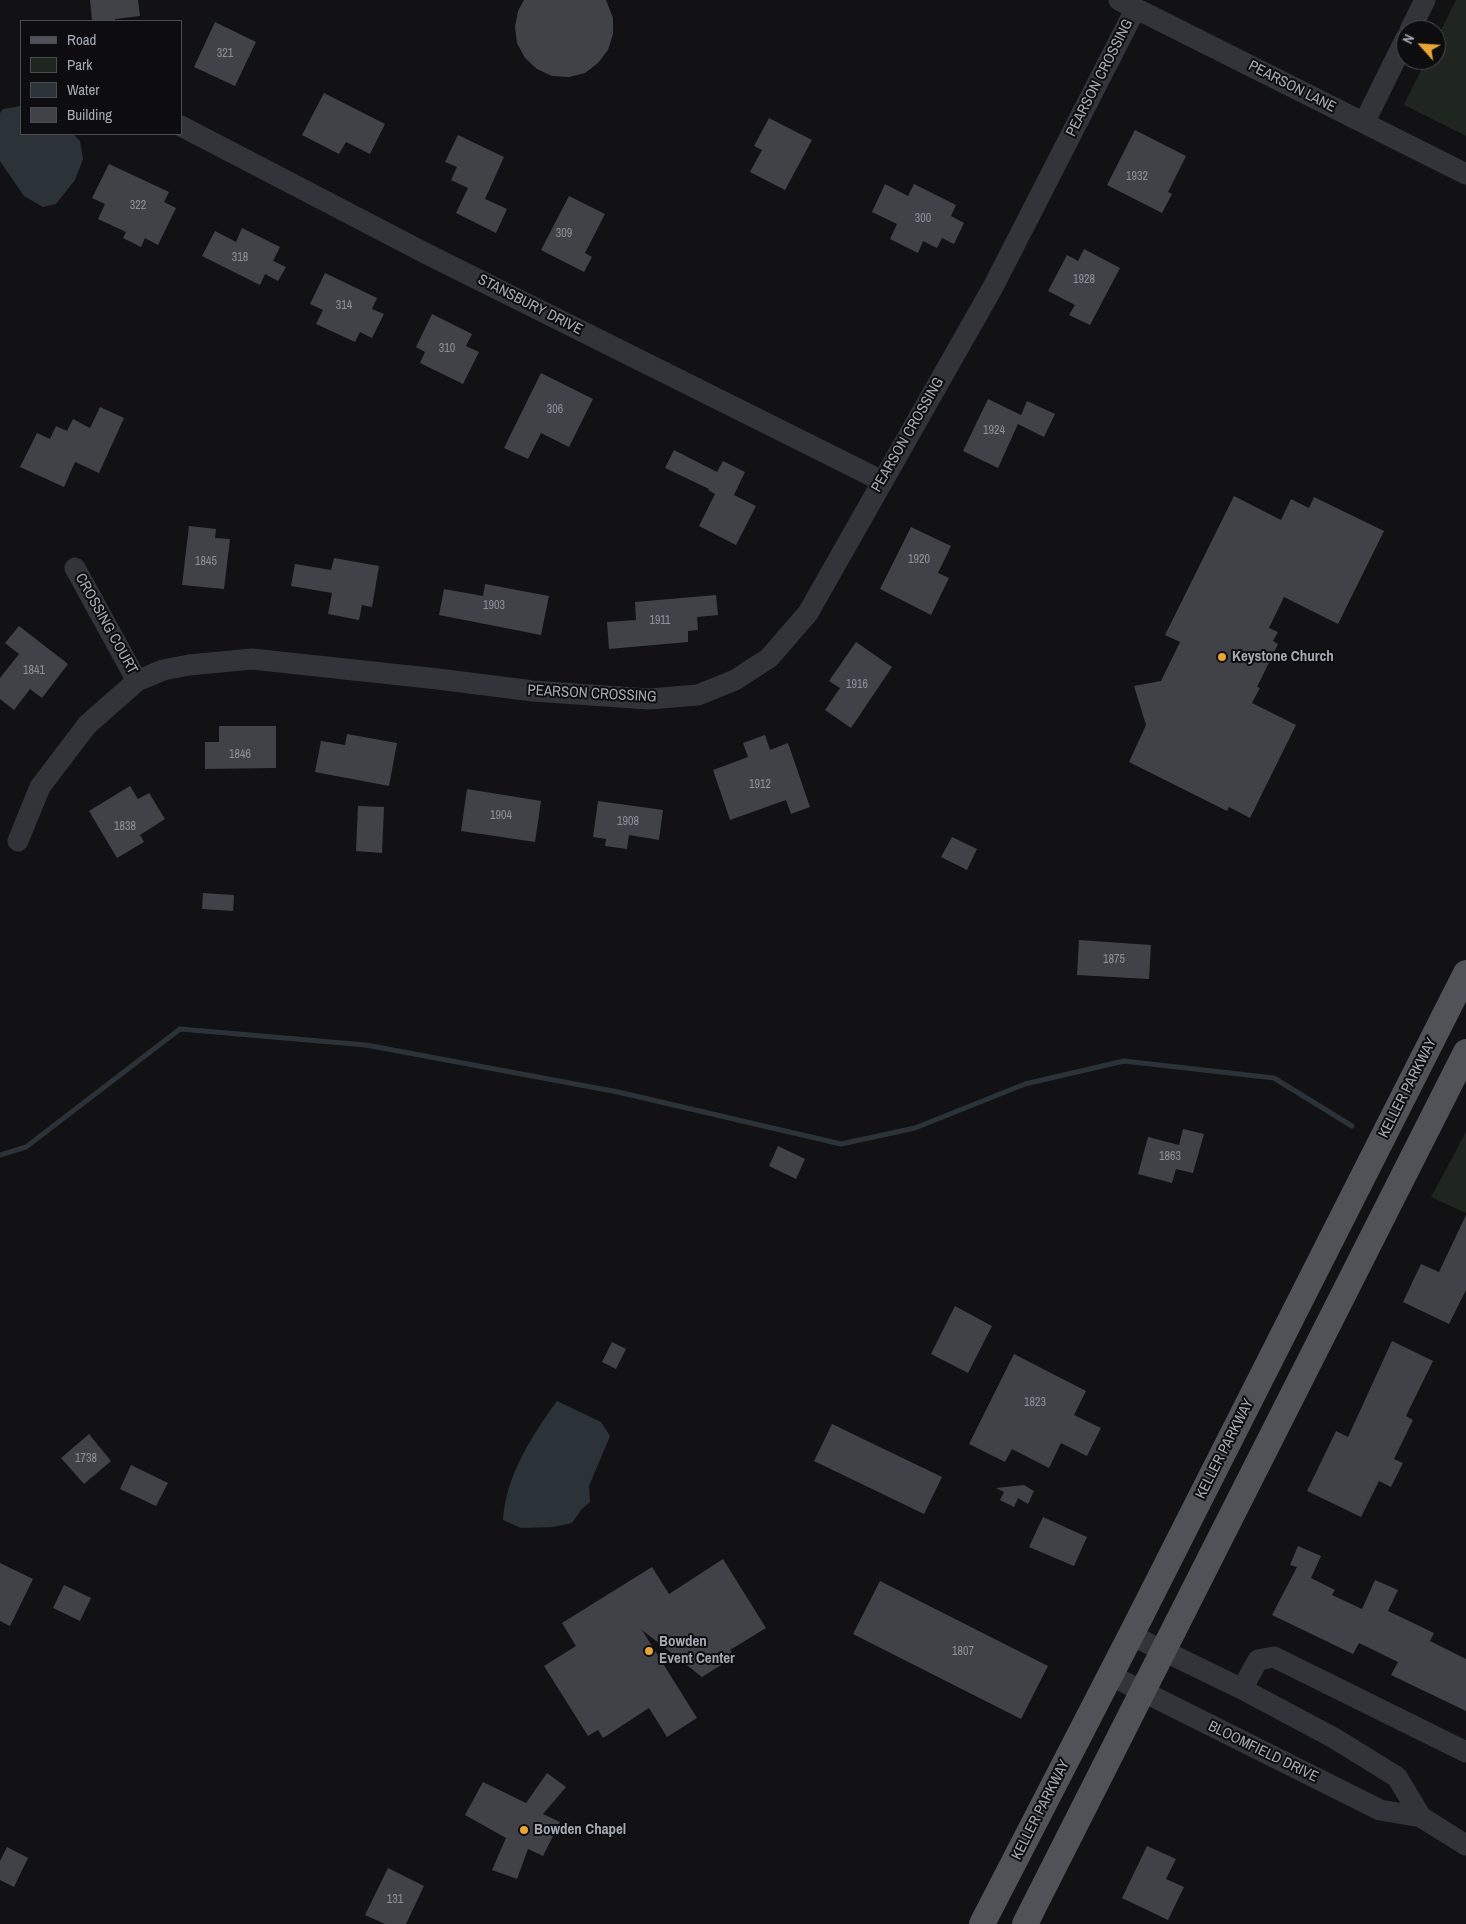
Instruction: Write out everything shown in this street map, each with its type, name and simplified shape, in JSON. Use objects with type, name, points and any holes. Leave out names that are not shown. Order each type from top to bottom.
[{"type":"main road","name":"KELLER PARKWAY","points":[[982,1924],[1131,1635],[1465,976]]},
{"type":"main road","points":[[1025,1924],[1466,1052]]},
{"type":"street","points":[[1415,20],[1425,0]]},
{"type":"street","name":"PEARSON LANE","points":[[1127,4],[1466,174]]},
{"type":"street","name":"PEARSON CROSSING","points":[[18,841],[40,787],[87,725],[137,681],[163,670],[252,659],[533,691],[649,699],[698,695],[735,680],[769,658],[808,613],[993,287],[1127,4]]},
{"type":"street","points":[[1364,123],[1396,58]]},
{"type":"street","name":"STANSBURY DRIVE","points":[[182,127],[425,252],[882,481]]},
{"type":"street","name":"CROSSING COURT","points":[[75,568],[137,681]]},
{"type":"street","name":"BLOOMFIELD DRIVE","points":[[1131,1635],[1334,1738],[1397,1777],[1421,1817]]},
{"type":"street","points":[[1242,1690],[1258,1660],[1274,1657],[1466,1752]]},
{"type":"street","name":"BLOOMFIELD DRIVE","points":[[1110,1675],[1142,1693],[1380,1810],[1421,1817],[1466,1845]]},
{"type":"green space","points":[[1456,0],[1466,0],[1466,136],[1404,105],[1421,70],[1446,70],[1446,20]]},
{"type":"green space","points":[[1466,1132],[1466,1213],[1431,1197]]},
{"type":"water","points":[[20,106],[20,135],[74,135],[80,141],[83,159],[75,180],[56,204],[43,207],[24,196],[0,161],[0,113],[3,109]]},
{"type":"water","points":[[557,1401],[601,1422],[610,1436],[589,1486],[590,1502],[581,1510],[572,1523],[553,1527],[521,1528],[503,1520],[509,1487],[530,1442]]},
{"type":"building","points":[[90,0],[138,0],[140,16],[115,20],[92,20]]},
{"type":"building","points":[[524,0],[606,0],[613,18],[613,34],[608,50],[598,63],[585,73],[569,77],[552,76],[537,69],[525,58],[517,43],[515,27],[518,11]]},
{"type":"building","points":[[215,22],[256,42],[235,86],[194,67]]},
{"type":"building","points":[[324,93],[385,124],[370,154],[346,142],[339,154],[302,135]]},
{"type":"building","points":[[769,118],[812,140],[785,190],[750,172],[762,150],[754,146]]},
{"type":"building","points":[[1135,130],[1186,156],[1168,192],[1172,194],[1162,213],[1107,185]]},
{"type":"building","points":[[458,135],[504,157],[485,199],[507,209],[496,233],[456,213],[468,188],[451,180],[457,167],[445,162]]},
{"type":"building","points":[[109,164],[169,192],[164,202],[176,208],[158,245],[145,238],[141,247],[123,238],[126,232],[98,219],[105,204],[92,198]]},
{"type":"building","points":[[885,184],[908,196],[914,184],[956,205],[951,216],[964,223],[954,244],[942,238],[937,248],[923,241],[918,253],[890,239],[897,224],[872,212]]},
{"type":"building","points":[[569,196],[605,214],[585,253],[592,257],[584,272],[541,250]]},
{"type":"building","points":[[242,228],[280,247],[273,261],[286,267],[278,281],[265,274],[260,285],[202,256],[215,231],[236,242]]},
{"type":"building","points":[[1084,249],[1120,268],[1090,325],[1069,315],[1075,305],[1048,291],[1067,255],[1078,261]]},
{"type":"building","points":[[325,273],[377,298],[372,309],[384,314],[372,338],[360,332],[355,342],[316,324],[323,310],[310,304]]},
{"type":"building","points":[[432,314],[472,334],[466,346],[479,352],[463,384],[420,363],[425,352],[416,347]]},
{"type":"building","points":[[541,373],[593,399],[569,447],[541,433],[528,459],[504,448]]},
{"type":"building","points":[[988,399],[1021,415],[1027,401],[1055,414],[1044,437],[1018,424],[998,468],[963,451]]},
{"type":"building","points":[[100,407],[124,418],[99,473],[75,462],[64,487],[20,467],[37,433],[50,439],[56,426],[67,431],[73,419],[90,428]]},
{"type":"building","points":[[674,450],[717,472],[723,461],[745,472],[734,495],[756,506],[736,545],[699,526],[715,494],[709,489],[665,468]]},
{"type":"building","name":"Keystone Church","points":[[1234,496],[1281,520],[1291,499],[1309,508],[1314,497],[1384,531],[1338,624],[1284,597],[1269,628],[1278,632],[1273,641],[1278,644],[1257,687],[1260,688],[1252,703],[1296,725],[1250,818],[1229,807],[1227,811],[1129,762],[1146,725],[1134,686],[1161,681],[1180,642],[1165,635]]},
{"type":"building","points":[[189,526],[216,529],[215,538],[230,539],[224,589],[182,585]]},
{"type":"building","points":[[911,527],[951,546],[938,573],[949,578],[931,615],[880,589]]},
{"type":"building","points":[[334,558],[379,566],[372,607],[362,605],[359,620],[328,614],[332,593],[291,586],[295,564],[331,570]]},
{"type":"building","points":[[485,584],[549,596],[541,635],[439,615],[444,589],[483,596]]},
{"type":"building","points":[[716,595],[718,615],[697,617],[698,630],[688,631],[688,642],[609,649],[607,622],[636,620],[635,602]]},
{"type":"building","points":[[19,626],[68,664],[42,698],[30,689],[14,710],[0,699],[0,678],[19,654],[5,643]]},
{"type":"building","points":[[856,642],[892,667],[851,728],[825,710],[840,688],[829,681]]},
{"type":"building","points":[[219,726],[276,726],[276,768],[205,769],[205,742],[219,742]]},
{"type":"building","points":[[347,734],[397,743],[389,786],[315,772],[321,741],[345,745]]},
{"type":"building","points":[[765,735],[770,750],[788,743],[810,807],[791,814],[786,800],[730,820],[713,770],[748,757],[743,743]]},
{"type":"building","points":[[130,786],[138,799],[149,793],[165,819],[140,835],[144,842],[117,858],[89,811]]},
{"type":"building","points":[[467,789],[541,801],[535,842],[461,831]]},
{"type":"building","points":[[598,801],[663,810],[659,840],[629,835],[627,849],[605,846],[606,839],[593,837]]},
{"type":"building","points":[[358,806],[384,807],[382,853],[356,851]]},
{"type":"building","points":[[952,837],[977,849],[967,870],[941,857]]},
{"type":"building","points":[[203,893],[234,895],[233,911],[202,909]]},
{"type":"building","points":[[1079,940],[1151,945],[1149,979],[1077,975]]},
{"type":"building","points":[[1183,1129],[1204,1134],[1193,1173],[1176,1169],[1172,1183],[1138,1174],[1148,1137],[1179,1145]]},
{"type":"building","points":[[778,1146],[805,1159],[796,1179],[769,1166]]},
{"type":"building","points":[[1466,1215],[1466,1290],[1449,1324],[1403,1302],[1421,1264],[1439,1272]]},
{"type":"building","points":[[955,1306],[992,1326],[968,1373],[931,1354]]},
{"type":"building","points":[[1392,1341],[1433,1361],[1406,1416],[1413,1420],[1394,1459],[1403,1463],[1391,1487],[1379,1481],[1361,1517],[1307,1491],[1336,1431],[1348,1437]]},
{"type":"building","points":[[612,1342],[626,1349],[616,1369],[602,1362]]},
{"type":"building","points":[[1014,1354],[1086,1391],[1074,1415],[1101,1428],[1087,1456],[1061,1443],[1049,1468],[1012,1449],[1005,1462],[969,1444]]},
{"type":"building","points":[[832,1424],[942,1477],[924,1514],[814,1461]]},
{"type":"building","points":[[89,1434],[111,1461],[84,1484],[61,1458]]},
{"type":"building","points":[[131,1465],[168,1483],[156,1506],[120,1489]]},
{"type":"building","points":[[1024,1485],[1034,1491],[1028,1504],[1018,1498],[1014,1507],[1000,1500],[1004,1492],[996,1488]]},
{"type":"building","points":[[1043,1517],[1087,1537],[1074,1566],[1029,1547]]},
{"type":"building","points":[[1298,1546],[1321,1556],[1311,1578],[1335,1590],[1332,1595],[1362,1609],[1375,1580],[1398,1590],[1388,1611],[1434,1633],[1430,1641],[1466,1659],[1466,1711],[1391,1675],[1398,1662],[1359,1643],[1353,1654],[1272,1615],[1297,1567],[1290,1565]]},
{"type":"building","name":"Bowden Event Center","points":[[723,1559],[766,1628],[730,1650],[734,1657],[702,1677],[642,1630],[697,1718],[667,1737],[649,1708],[603,1738],[598,1730],[588,1736],[544,1666],[576,1646],[562,1623],[652,1567],[669,1594]]},
{"type":"building","points":[[0,1563],[33,1579],[10,1626],[0,1621]]},
{"type":"building","points":[[880,1581],[1048,1666],[1021,1719],[853,1634]]},
{"type":"building","points":[[64,1585],[91,1598],[80,1621],[53,1608]]},
{"type":"building","name":"Bowden Chapel","points":[[547,1773],[566,1787],[543,1814],[560,1822],[543,1856],[528,1849],[517,1879],[492,1870],[506,1838],[465,1815],[483,1782],[526,1803]]},
{"type":"building","points":[[1147,1846],[1176,1859],[1166,1879],[1184,1887],[1168,1920],[1122,1898]]},
{"type":"building","points":[[7,1847],[28,1858],[14,1887],[0,1880],[0,1861]]},
{"type":"building","points":[[388,1868],[424,1886],[406,1924],[385,1924],[365,1915]]},
{"type":"waterway","points":[[0,1155],[26,1147],[180,1029],[366,1045],[618,1092],[841,1144],[915,1128],[1025,1084],[1124,1061],[1274,1078],[1352,1126]]},
{"type":"place","name":"Keystone Church","points":[[1222,657]]},
{"type":"place","name":"Bowden Event Center","points":[[649,1651]]},
{"type":"place","name":"Bowden Chapel","points":[[524,1830]]}]
